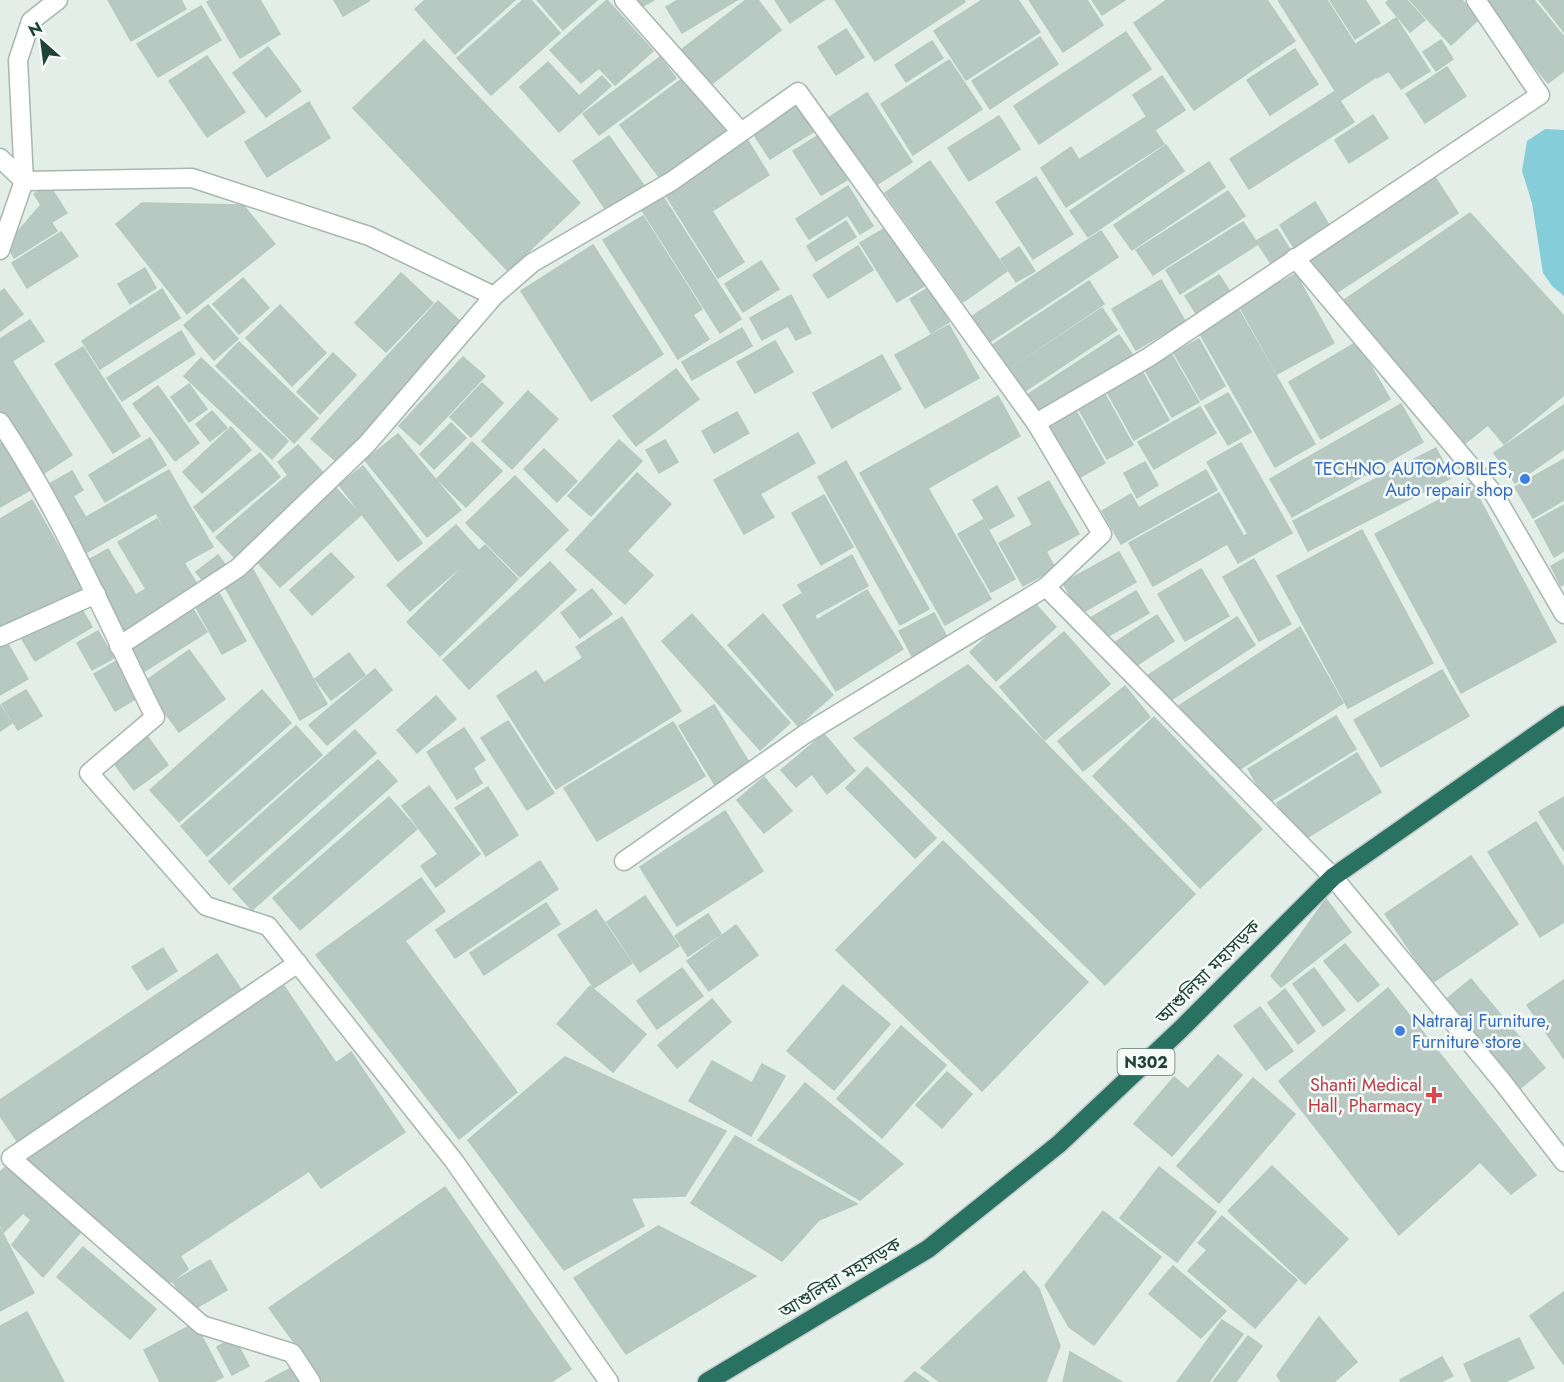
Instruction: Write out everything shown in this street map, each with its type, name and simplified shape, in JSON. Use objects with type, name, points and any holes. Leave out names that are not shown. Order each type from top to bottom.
[{"type":"highway","name":"আশুলিয়া মহাসড়ক","points":[[707,1382],[928,1249],[1059,1144],[1181,1029],[1333,877],[1564,715]]},
{"type":"street","points":[[0,250],[24,181],[18,60],[31,21],[58,0]]},
{"type":"street","points":[[624,0],[741,132]]},
{"type":"street","points":[[1036,423],[1149,357],[1540,95],[1476,0]]},
{"type":"street","points":[[119,646],[238,568],[367,444],[494,296],[532,263],[672,181],[798,92],[1036,423],[1102,534],[1046,587],[805,734],[624,861]]},
{"type":"street","points":[[0,158],[24,181],[192,178],[369,236],[494,296]]},
{"type":"street","points":[[1295,258],[1494,494],[1564,614]]},
{"type":"street","points":[[0,422],[30,467],[96,594],[155,717],[88,773],[206,906],[268,926],[454,1161],[609,1382]]},
{"type":"street","points":[[1046,587],[1333,877],[1501,1080],[1564,1162]]},
{"type":"street","points":[[0,638],[96,594]]},
{"type":"street","points":[[298,963],[11,1158],[202,1324],[292,1353],[311,1382]]},
{"type":"water","points":[[1545,129],[1564,130],[1564,296],[1552,286],[1543,273],[1532,203],[1522,171],[1527,141]]},
{"type":"building","points":[[108,0],[181,0],[186,9],[131,41]]},
{"type":"building","points":[[211,0],[260,0],[280,34],[240,58],[207,2]]},
{"type":"building","points":[[334,0],[369,0],[369,1],[343,16]]},
{"type":"building","points":[[425,0],[515,0],[455,54],[415,9]]},
{"type":"building","points":[[523,0],[531,0],[560,33],[491,95],[457,58]]},
{"type":"building","points":[[537,0],[597,0],[563,30]]},
{"type":"building","points":[[607,0],[653,51],[615,85],[599,68],[581,83],[550,50]]},
{"type":"building","points":[[629,0],[654,0],[637,9]]},
{"type":"building","points":[[678,0],[737,0],[682,33],[666,7]]},
{"type":"building","points":[[746,0],[758,0],[781,30],[704,90],[676,54]]},
{"type":"building","points":[[775,0],[824,0],[790,23]]},
{"type":"building","points":[[835,0],[964,0],[965,2],[875,61]]},
{"type":"building","points":[[982,0],[1018,0],[1040,32],[966,80],[934,31]]},
{"type":"building","points":[[1029,0],[1087,0],[1103,25],[1063,52]]},
{"type":"building","points":[[1092,0],[1125,0],[1102,15]]},
{"type":"building","points":[[1167,0],[1267,0],[1295,41],[1194,110],[1134,23]]},
{"type":"building","points":[[1278,0],[1327,0],[1376,77],[1341,100]]},
{"type":"building","points":[[1330,0],[1365,0],[1380,23],[1355,39]]},
{"type":"building","points":[[1389,0],[1407,0],[1425,20],[1410,32],[1386,3]]},
{"type":"building","points":[[1410,0],[1462,0],[1479,19],[1451,45]]},
{"type":"building","points":[[1481,0],[1534,0],[1564,37],[1564,71],[1548,83]]},
{"type":"building","points":[[1539,0],[1564,0],[1564,32]]},
{"type":"building","points":[[201,6],[221,40],[158,77],[137,44]]},
{"type":"building","points":[[1396,18],[1430,71],[1401,89],[1389,71],[1377,78],[1356,44]]},
{"type":"building","points":[[846,29],[864,57],[836,75],[818,47]]},
{"type":"building","points":[[1126,32],[1151,69],[1039,144],[1014,106]]},
{"type":"building","points":[[1040,37],[1058,64],[990,109],[972,81]]},
{"type":"building","points":[[424,40],[580,203],[508,271],[353,108]]},
{"type":"building","points":[[1441,40],[1453,59],[1436,71],[1423,52]]},
{"type":"building","points":[[932,41],[943,58],[906,82],[895,65]]},
{"type":"building","points":[[268,47],[301,91],[266,117],[233,73]]},
{"type":"building","points":[[1295,49],[1318,84],[1270,115],[1247,80]]},
{"type":"building","points":[[207,56],[245,112],[207,137],[169,81]]},
{"type":"building","points":[[660,57],[676,78],[599,135],[583,114]]},
{"type":"building","points":[[949,60],[982,109],[913,155],[881,104]]},
{"type":"building","points":[[548,62],[579,96],[602,76],[611,86],[559,132],[520,87]]},
{"type":"building","points":[[1447,67],[1466,96],[1425,123],[1406,94]]},
{"type":"building","points":[[686,76],[727,132],[662,181],[620,125]]},
{"type":"building","points":[[1162,76],[1185,110],[1155,130],[1133,95]]},
{"type":"building","points":[[1334,92],[1354,122],[1249,189],[1230,159]]},
{"type":"building","points":[[867,93],[912,162],[873,187],[828,118]]},
{"type":"building","points":[[309,102],[330,138],[267,177],[245,142]]},
{"type":"building","points":[[797,106],[813,132],[770,159],[754,135]]},
{"type":"building","points":[[1373,115],[1388,138],[1349,163],[1335,140]]},
{"type":"building","points":[[999,116],[1020,149],[969,181],[948,148]]},
{"type":"building","points":[[1146,117],[1164,144],[1066,207],[1041,168],[1071,147],[1079,160]]},
{"type":"building","points":[[819,135],[847,180],[821,195],[793,151]]},
{"type":"building","points":[[609,136],[645,187],[608,213],[573,161]]},
{"type":"building","points":[[748,141],[769,175],[712,211],[744,262],[718,278],[665,194]]},
{"type":"building","points":[[1166,145],[1184,171],[1088,237],[1070,211]]},
{"type":"building","points":[[930,161],[1007,271],[963,302],[885,193]]},
{"type":"building","points":[[1209,162],[1225,187],[1132,250],[1114,225]]},
{"type":"building","points":[[1433,174],[1458,213],[1333,295],[1307,257]]},
{"type":"building","points":[[1036,177],[1073,234],[1033,259],[996,202]]},
{"type":"building","points":[[49,185],[67,213],[52,222],[34,194]]},
{"type":"building","points":[[848,186],[873,226],[860,234],[848,215],[809,239],[796,219]]},
{"type":"building","points":[[1228,191],[1245,216],[1153,275],[1136,250]]},
{"type":"building","points":[[663,197],[741,319],[720,333],[642,210]]},
{"type":"building","points":[[1315,202],[1329,225],[1294,248],[1280,225]]},
{"type":"building","points":[[142,203],[243,205],[275,244],[187,314],[116,224]]},
{"type":"building","points":[[40,206],[57,231],[14,258],[7,244]]},
{"type":"building","points":[[1470,213],[1564,316],[1564,395],[1504,444],[1488,425],[1463,445],[1343,301]]},
{"type":"building","points":[[643,216],[702,309],[693,315],[709,339],[678,359],[603,240]]},
{"type":"building","points":[[846,221],[856,237],[816,261],[807,246]]},
{"type":"building","points":[[1243,222],[1258,244],[1180,294],[1166,270]]},
{"type":"building","points":[[887,227],[924,286],[897,302],[860,243]]},
{"type":"building","points":[[1277,229],[1294,256],[1274,268],[1256,241]]},
{"type":"building","points":[[1101,231],[1118,257],[985,345],[968,319]]},
{"type":"building","points":[[61,232],[78,256],[27,288],[12,263]]},
{"type":"building","points":[[593,245],[663,354],[591,401],[521,291]]},
{"type":"building","points":[[858,246],[873,270],[828,298],[813,275]]},
{"type":"building","points":[[1019,247],[1035,271],[1016,282],[1001,259]]},
{"type":"building","points":[[761,261],[779,289],[743,312],[725,284]]},
{"type":"building","points":[[145,268],[156,288],[130,304],[118,284]]},
{"type":"building","points":[[401,273],[433,303],[386,352],[355,323]]},
{"type":"building","points":[[1296,274],[1334,343],[1277,374],[1239,305]]},
{"type":"building","points":[[1219,275],[1233,296],[1199,318],[1185,296]]},
{"type":"building","points":[[243,278],[269,308],[239,334],[213,304]]},
{"type":"building","points":[[1161,280],[1185,321],[1136,350],[1112,309]]},
{"type":"building","points":[[1089,281],[1104,304],[1004,372],[988,348]]},
{"type":"building","points":[[928,288],[949,322],[931,333],[910,299]]},
{"type":"building","points":[[4,289],[23,314],[0,331],[0,292]]},
{"type":"building","points":[[162,289],[180,318],[100,369],[82,341]]},
{"type":"building","points":[[791,295],[811,333],[796,340],[788,326],[762,340],[750,318]]},
{"type":"building","points":[[438,301],[464,325],[338,463],[311,439]]},
{"type":"building","points":[[208,305],[238,339],[214,360],[184,325]]},
{"type":"building","points":[[280,305],[326,353],[292,386],[246,338]]},
{"type":"building","points":[[1102,308],[1117,330],[1019,395],[1005,373]]},
{"type":"building","points":[[1239,310],[1315,444],[1275,467],[1199,332]]},
{"type":"building","points":[[30,320],[44,341],[12,361],[72,455],[41,475],[0,410],[0,339]]},
{"type":"building","points":[[949,325],[979,378],[925,408],[895,355]]},
{"type":"building","points":[[742,328],[752,346],[692,380],[682,362]]},
{"type":"building","points":[[181,331],[195,354],[122,401],[107,378]]},
{"type":"building","points":[[1119,335],[1134,357],[1042,417],[1027,395]]},
{"type":"building","points":[[1199,339],[1225,386],[1201,400],[1174,353]]},
{"type":"building","points":[[775,341],[793,372],[755,393],[737,362]]},
{"type":"building","points":[[239,342],[318,418],[294,443],[216,366]]},
{"type":"building","points":[[1357,342],[1390,399],[1321,439],[1289,382]]},
{"type":"building","points":[[83,347],[140,436],[113,453],[55,364]]},
{"type":"building","points":[[333,353],[356,375],[320,414],[297,392]]},
{"type":"building","points":[[882,355],[901,389],[832,428],[813,393]]},
{"type":"building","points":[[1172,355],[1199,402],[1172,417],[1145,370]]},
{"type":"building","points":[[463,357],[485,376],[420,445],[399,426]]},
{"type":"building","points":[[201,358],[288,441],[272,459],[184,376]]},
{"type":"building","points":[[676,369],[699,399],[636,446],[613,416]]},
{"type":"building","points":[[1142,371],[1169,420],[1134,440],[1106,390]]},
{"type":"building","points":[[482,383],[503,403],[471,437],[450,417]]},
{"type":"building","points":[[189,384],[207,409],[189,422],[171,397]]},
{"type":"building","points":[[158,386],[199,443],[175,461],[133,404]]},
{"type":"building","points":[[528,391],[558,419],[512,469],[482,441]]},
{"type":"building","points":[[1103,391],[1133,445],[1107,459],[1077,406]]},
{"type":"building","points":[[1228,393],[1251,432],[1228,445],[1205,406]]},
{"type":"building","points":[[998,396],[1020,436],[928,488],[991,599],[945,625],[860,473]]},
{"type":"building","points":[[1401,404],[1423,442],[1292,517],[1270,479]]},
{"type":"building","points":[[1564,405],[1564,449],[1515,483],[1494,453]]},
{"type":"building","points":[[1200,407],[1216,433],[1154,469],[1138,442]]},
{"type":"building","points":[[1075,409],[1105,463],[1077,479],[1047,424]]},
{"type":"building","points":[[212,411],[227,428],[210,441],[196,424]]},
{"type":"building","points":[[737,412],[749,433],[714,453],[702,431]]},
{"type":"building","points":[[451,423],[466,438],[434,469],[420,454]]},
{"type":"building","points":[[231,427],[251,450],[202,493],[183,472]]},
{"type":"building","points":[[798,433],[815,463],[760,494],[774,517],[744,534],[714,480]]},
{"type":"building","points":[[398,434],[461,510],[427,537],[365,460]]},
{"type":"building","points":[[150,438],[166,465],[105,502],[89,475]]},
{"type":"building","points":[[619,440],[642,461],[591,516],[568,496]]},
{"type":"building","points":[[665,440],[678,462],[659,473],[646,450]]},
{"type":"building","points":[[5,441],[32,489],[0,507],[0,444]]},
{"type":"building","points":[[472,442],[502,471],[466,507],[437,479]]},
{"type":"building","points":[[1241,443],[1292,533],[1238,563],[1228,545],[1248,534],[1207,462]]},
{"type":"building","points":[[298,445],[327,477],[234,557],[216,537],[288,475],[278,462]]},
{"type":"building","points":[[1436,448],[1451,478],[1308,551],[1293,521]]},
{"type":"building","points":[[544,449],[577,481],[557,502],[524,469]]},
{"type":"building","points":[[260,453],[280,477],[213,532],[194,507]]},
{"type":"building","points":[[1564,459],[1564,500],[1533,518],[1515,487]]},
{"type":"building","points":[[846,461],[929,609],[900,625],[818,477]]},
{"type":"building","points":[[1145,462],[1158,485],[1137,498],[1124,473]]},
{"type":"building","points":[[363,466],[422,543],[398,561],[339,485]]},
{"type":"building","points":[[169,470],[213,547],[184,563],[156,513],[82,555],[67,528]]},
{"type":"building","points":[[1206,470],[1217,490],[1121,544],[1102,511],[1131,494],[1139,508]]},
{"type":"building","points":[[72,471],[83,490],[73,496],[85,516],[67,526],[44,487]]},
{"type":"building","points":[[637,473],[671,504],[627,551],[653,575],[625,604],[566,550]]},
{"type":"building","points":[[515,476],[568,530],[520,577],[466,523]]},
{"type":"building","points":[[1049,481],[1079,534],[1047,551],[1018,498]]},
{"type":"building","points":[[1471,483],[1556,642],[1461,693],[1375,534]]},
{"type":"building","points":[[334,486],[361,515],[280,587],[253,557]]},
{"type":"building","points":[[997,486],[1014,516],[990,529],[973,500]]},
{"type":"building","points":[[1219,493],[1243,535],[1153,586],[1129,543]]},
{"type":"building","points":[[824,495],[853,547],[821,565],[792,513]]},
{"type":"building","points":[[32,500],[85,593],[0,634],[0,519]]},
{"type":"building","points":[[1564,505],[1564,551],[1554,557],[1535,521]]},
{"type":"building","points":[[157,519],[200,589],[126,633],[83,563],[108,549],[136,595],[146,589],[118,542]]},
{"type":"building","points":[[983,520],[1015,579],[991,592],[958,534]]},
{"type":"building","points":[[456,525],[479,551],[410,611],[387,585]]},
{"type":"building","points":[[1032,525],[1055,568],[1023,586],[999,543]]},
{"type":"building","points":[[1362,530],[1433,663],[1348,708],[1277,576]]},
{"type":"building","points":[[485,545],[518,579],[440,656],[407,622]]},
{"type":"building","points":[[1119,552],[1136,582],[1080,614],[1063,583]]},
{"type":"building","points":[[331,553],[354,577],[312,615],[290,590]]},
{"type":"building","points":[[218,555],[228,568],[206,585],[196,572]]},
{"type":"building","points":[[852,555],[868,586],[815,615],[798,585]]},
{"type":"building","points":[[1254,559],[1291,624],[1259,641],[1223,577]]},
{"type":"building","points":[[1564,559],[1564,584],[1561,586],[1551,566]]},
{"type":"building","points":[[550,562],[576,590],[469,689],[443,660]]},
{"type":"building","points":[[251,566],[327,704],[300,720],[222,582]]},
{"type":"building","points":[[1201,569],[1229,616],[1185,641],[1158,594]]},
{"type":"building","points":[[592,589],[612,614],[580,638],[561,613]]},
{"type":"building","points":[[867,590],[903,649],[836,691],[783,605],[801,594],[817,620]]},
{"type":"building","points":[[218,591],[246,641],[222,654],[194,604]]},
{"type":"building","points":[[1136,591],[1149,613],[1105,638],[1092,617]]},
{"type":"building","points":[[1030,598],[1056,627],[996,681],[970,652]]},
{"type":"building","points":[[80,606],[92,627],[35,661],[22,639]]},
{"type":"building","points":[[191,606],[207,632],[140,674],[124,648]]},
{"type":"building","points":[[934,613],[947,637],[912,656],[899,631]]},
{"type":"building","points":[[692,614],[790,723],[760,750],[662,641]]},
{"type":"building","points":[[763,614],[833,695],[798,726],[728,645]]},
{"type":"building","points":[[1157,615],[1174,641],[1131,669],[1114,643]]},
{"type":"building","points":[[622,617],[681,711],[556,789],[497,696],[536,671],[544,683],[583,658],[576,647]]},
{"type":"building","points":[[1237,617],[1255,645],[1165,704],[1147,676]]},
{"type":"building","points":[[1300,627],[1343,703],[1240,769],[1177,707]]},
{"type":"building","points":[[98,631],[114,658],[92,670],[77,643]]},
{"type":"building","points":[[1064,632],[1110,684],[1045,740],[1000,687]]},
{"type":"building","points":[[8,644],[28,679],[0,695],[0,648]]},
{"type":"building","points":[[189,650],[225,699],[179,732],[143,683]]},
{"type":"building","points":[[349,653],[365,675],[331,700],[315,679]]},
{"type":"building","points":[[118,660],[139,697],[115,711],[94,674]]},
{"type":"building","points":[[968,665],[1195,894],[1105,985],[854,738]]},
{"type":"building","points":[[375,669],[392,690],[327,745],[309,725]]},
{"type":"building","points":[[1442,670],[1469,716],[1381,767],[1354,720]]},
{"type":"building","points":[[1125,686],[1150,717],[1083,771],[1058,741]]},
{"type":"building","points":[[26,690],[42,716],[18,730],[2,704]]},
{"type":"building","points":[[262,690],[291,723],[179,822],[150,790]]},
{"type":"building","points":[[436,696],[456,719],[417,753],[397,730]]},
{"type":"building","points":[[0,705],[12,723],[0,731]]},
{"type":"building","points":[[714,705],[750,764],[715,785],[679,726]]},
{"type":"building","points":[[1336,716],[1356,749],[1268,803],[1248,769]]},
{"type":"building","points":[[1154,717],[1262,829],[1200,888],[1093,776]]},
{"type":"building","points":[[508,721],[554,793],[527,810],[481,738]]},
{"type":"building","points":[[673,722],[705,776],[597,841],[564,788]]},
{"type":"building","points":[[296,726],[322,755],[207,856],[181,826]]},
{"type":"building","points":[[464,728],[485,760],[473,768],[482,783],[457,799],[427,752]]},
{"type":"building","points":[[355,730],[376,753],[229,884],[209,861]]},
{"type":"building","points":[[824,734],[855,771],[827,794],[812,774],[796,787],[781,770]]},
{"type":"building","points":[[147,736],[168,765],[134,790],[113,762]]},
{"type":"building","points":[[1357,753],[1381,792],[1300,842],[1277,803]]},
{"type":"building","points":[[378,760],[397,781],[252,910],[233,889]]},
{"type":"building","points":[[867,767],[936,838],[915,858],[846,788]]},
{"type":"building","points":[[764,777],[792,811],[764,833],[737,800]]},
{"type":"building","points":[[429,786],[480,854],[436,887],[421,866],[438,854],[402,806]]},
{"type":"building","points":[[488,787],[518,835],[486,856],[455,808]]},
{"type":"building","points":[[389,797],[417,829],[300,930],[273,898]]},
{"type":"building","points":[[1564,797],[1564,851],[1539,812]]},
{"type":"building","points":[[725,811],[763,871],[677,926],[640,867]]},
{"type":"building","points":[[1536,822],[1564,868],[1564,922],[1540,937],[1488,852]]},
{"type":"building","points":[[943,841],[1088,982],[982,1091],[836,950]]},
{"type":"building","points":[[1471,856],[1518,924],[1432,983],[1385,914]]},
{"type":"building","points":[[540,861],[558,889],[455,958],[436,930]]},
{"type":"building","points":[[421,878],[445,911],[405,941],[517,1092],[459,1139],[316,955]]},
{"type":"building","points":[[645,896],[679,946],[640,972],[607,922]]},
{"type":"building","points":[[1326,899],[1351,932],[1281,987],[1271,976]]},
{"type":"building","points":[[546,903],[560,924],[484,975],[470,953]]},
{"type":"building","points":[[596,910],[632,963],[594,988],[558,935]]},
{"type":"building","points":[[708,914],[721,934],[688,956],[675,936]]},
{"type":"building","points":[[736,925],[758,955],[709,991],[687,961]]},
{"type":"building","points":[[1345,944],[1379,985],[1358,1002],[1324,961]]},
{"type":"building","points":[[163,948],[177,971],[147,990],[132,967]]},
{"type":"building","points":[[217,954],[242,991],[17,1141],[0,1116],[0,1100]]},
{"type":"building","points":[[682,968],[703,996],[657,1029],[637,1001]]},
{"type":"building","points":[[1314,968],[1345,1010],[1323,1026],[1293,984]]},
{"type":"building","points":[[1471,979],[1545,1068],[1518,1090],[1444,1001]]},
{"type":"building","points":[[1564,980],[1564,1059],[1527,1005]]},
{"type":"building","points":[[843,985],[890,1024],[834,1090],[787,1051]]},
{"type":"building","points":[[284,986],[336,1063],[351,1052],[405,1132],[321,1188],[309,1171],[180,1256],[188,1269],[166,1286],[26,1158]]},
{"type":"building","points":[[590,986],[646,1034],[613,1072],[557,1024]]},
{"type":"building","points":[[1388,988],[1536,1175],[1511,1194],[1480,1162],[1399,1235],[1279,1081]]},
{"type":"building","points":[[1285,989],[1315,1031],[1298,1044],[1268,1003]]},
{"type":"building","points":[[712,999],[731,1022],[677,1068],[658,1045]]},
{"type":"building","points":[[1260,1007],[1293,1051],[1266,1070],[1234,1026]]},
{"type":"building","points":[[901,1026],[946,1065],[882,1138],[837,1099]]},
{"type":"building","points":[[1218,1055],[1242,1075],[1172,1156],[1134,1124],[1174,1077],[1188,1089]]},
{"type":"building","points":[[565,1057],[726,1131],[685,1196],[631,1198],[644,1226],[564,1270],[468,1140]]},
{"type":"building","points":[[712,1061],[752,1083],[762,1064],[785,1076],[751,1136],[689,1101]]},
{"type":"building","points":[[947,1072],[972,1094],[942,1128],[916,1105]]},
{"type":"building","points":[[1253,1078],[1295,1114],[1219,1203],[1177,1166]]},
{"type":"building","points":[[805,1083],[903,1164],[860,1200],[758,1140]]},
{"type":"building","points":[[735,1136],[857,1204],[819,1220],[782,1261],[691,1203]]},
{"type":"building","points":[[8,1165],[84,1228],[43,1277],[12,1245],[31,1220],[23,1213],[4,1232],[0,1224],[0,1172]]},
{"type":"building","points":[[1272,1166],[1348,1239],[1305,1284],[1228,1211]]},
{"type":"building","points":[[1159,1167],[1216,1212],[1177,1262],[1120,1218]]},
{"type":"building","points":[[445,1187],[571,1369],[551,1382],[323,1382],[269,1308]]},
{"type":"building","points":[[1103,1211],[1161,1257],[1094,1345],[1069,1327],[1045,1285]]},
{"type":"building","points":[[1222,1216],[1297,1280],[1255,1328],[1188,1271],[1207,1250],[1198,1243]]},
{"type":"building","points":[[658,1226],[756,1276],[626,1354],[574,1278]]},
{"type":"building","points":[[0,1228],[34,1293],[0,1311]]},
{"type":"building","points":[[83,1247],[156,1309],[130,1339],[57,1277]]},
{"type":"building","points":[[210,1260],[227,1290],[191,1311],[173,1282]]},
{"type":"building","points":[[1173,1266],[1226,1311],[1201,1338],[1149,1294]]},
{"type":"building","points":[[1024,1271],[1039,1289],[1060,1346],[1046,1382],[940,1382],[921,1368]]},
{"type":"building","points":[[1564,1292],[1564,1365],[1530,1316]]},
{"type":"building","points":[[27,1312],[64,1382],[0,1382],[0,1326]]},
{"type":"building","points":[[1319,1317],[1357,1362],[1334,1382],[1281,1382],[1277,1375]]},
{"type":"building","points":[[1222,1320],[1243,1334],[1209,1382],[1177,1382]]},
{"type":"building","points":[[195,1323],[223,1377],[213,1382],[160,1382],[144,1350]]},
{"type":"building","points":[[1248,1336],[1262,1346],[1236,1382],[1213,1382]]},
{"type":"building","points":[[234,1337],[249,1366],[232,1375],[217,1347]]},
{"type":"building","points":[[1519,1338],[1534,1368],[1505,1382],[1472,1382],[1464,1364]]},
{"type":"building","points":[[1070,1352],[1122,1382],[1063,1382]]},
{"type":"building","points":[[1442,1357],[1453,1376],[1441,1382],[1402,1382],[1400,1380]]},
{"type":"building","points":[[293,1367],[300,1382],[265,1382]]},
{"type":"building","points":[[915,1372],[929,1382],[904,1382]]},
{"type":"place","name":"TECHNO AUTOMOBILES, Auto repair shop","points":[[1525,479]]},
{"type":"place","name":"Natraraj Furniture, Furniture store","points":[[1400,1031]]},
{"type":"place","name":"Shanti Medical Hall, Pharmacy","points":[[1434,1095]]}]
